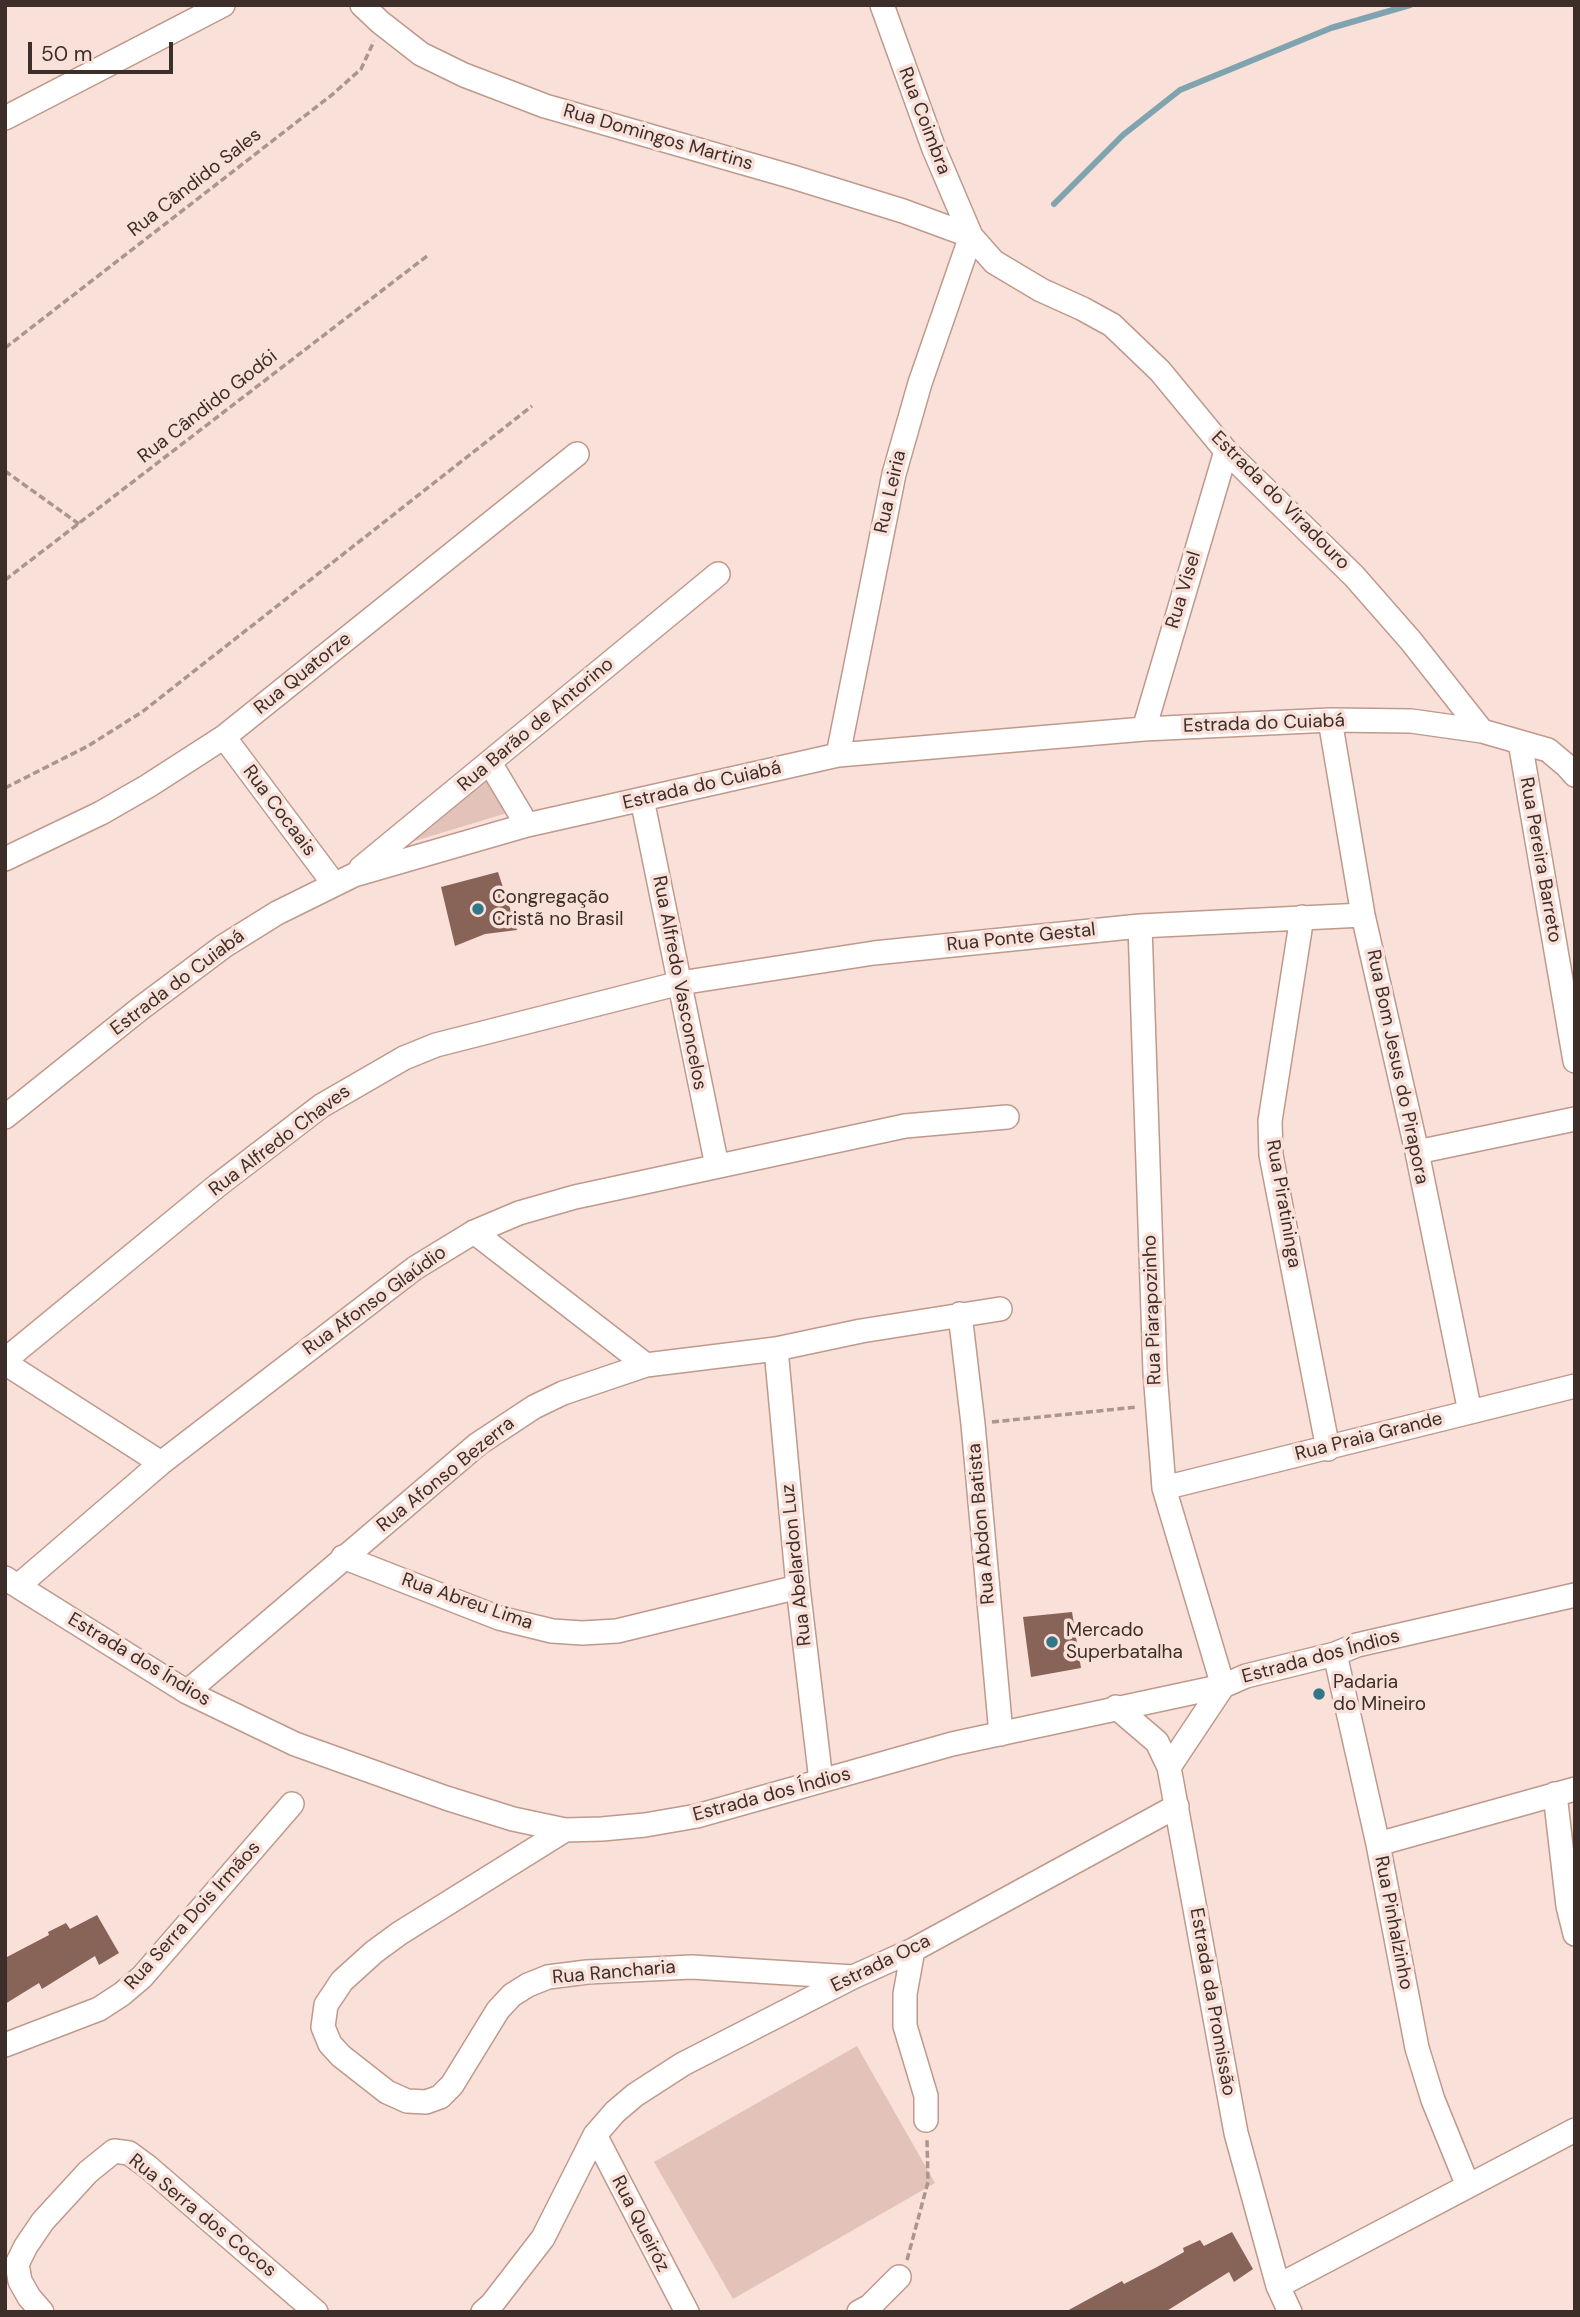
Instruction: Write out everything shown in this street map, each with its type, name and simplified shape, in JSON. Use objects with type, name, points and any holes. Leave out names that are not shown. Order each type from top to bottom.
[{"type":"street","points":[[5,118],[223,5]]},
{"type":"street","name":"Rua Domingos Martins","points":[[362,5],[421,54],[464,75],[545,106],[793,177],[904,211],[971,236]]},
{"type":"street","name":"Rua Coimbra","points":[[882,5],[934,149],[971,236]]},
{"type":"street","name":"Estrada do Viradouro","points":[[971,236],[994,262],[1041,290],[1112,325],[1160,372],[1226,451],[1354,576],[1411,641],[1482,731]]},
{"type":"street","name":"Rua Leiria","points":[[838,755],[894,474],[920,383],[971,236]]},
{"type":"street","name":"Rua Visel","points":[[1143,729],[1226,451]]},
{"type":"street","name":"Rua Quatorze","points":[[5,859],[101,813],[224,737],[577,454]]},
{"type":"street","name":"Rua Barão de Antorino","points":[[344,879],[490,764],[718,574]]},
{"type":"street","name":"Estrada do Cuiabá","points":[[5,1118],[224,946],[277,913],[344,879],[527,825],[838,755],[1143,729],[1330,720],[1411,721],[1482,731]]},
{"type":"street","name":"Rua Bom Jesus do Pirapora","points":[[1330,720],[1363,915],[1470,1412]]},
{"type":"street","points":[[1482,731],[1548,750],[1575,775]]},
{"type":"street","name":"Rua Cocaais","points":[[224,737],[344,879]]},
{"type":"street","name":"Rua Pereira Barreto","points":[[1520,743],[1575,1061]]},
{"type":"street","points":[[490,764],[527,825]]},
{"type":"street","name":"Rua Alfredo Vasconcelos","points":[[642,799],[717,1166]]},
{"type":"street","name":"Rua Ponte Gestal","points":[[680,983],[874,953],[1140,926],[1363,915]]},
{"type":"street","name":"Rua Piratininga","points":[[1302,917],[1270,1121],[1271,1155],[1328,1449]]},
{"type":"street","name":"Rua Piarapozinho","points":[[1140,926],[1157,1405],[1164,1488],[1223,1686]]},
{"type":"street","name":"Rua Alfredo Chaves","points":[[5,1362],[218,1185],[321,1106],[363,1080],[404,1058],[436,1045],[680,983]]},
{"type":"street","name":"Rua Afonso Glaúdio","points":[[12,1582],[415,1268],[474,1232],[519,1213],[575,1197],[717,1166],[905,1126],[1007,1116]]},
{"type":"street","points":[[1416,1152],[1575,1119]]},
{"type":"street","points":[[474,1232],[646,1365]]},
{"type":"street","name":"Rua Afonso Bezerra","points":[[187,1692],[478,1444],[505,1424],[563,1393],[646,1365],[776,1349],[861,1331],[1000,1309]]},
{"type":"street","name":"Rua Abdon Batista","points":[[960,1314],[973,1424],[1001,1734]]},
{"type":"street","name":"Rua Abelardon Luz","points":[[776,1349],[798,1587],[821,1781]]},
{"type":"street","points":[[5,1362],[161,1464]]},
{"type":"street","name":"Rua Praia Grande","points":[[1164,1488],[1575,1385]]},
{"type":"street","name":"Rua Abreu Lima","points":[[343,1557],[499,1618],[552,1631],[582,1633],[629,1628],[798,1587]]},
{"type":"street","name":"Estrada dos Índios","points":[[12,1582],[187,1692],[295,1744],[384,1777],[513,1818],[565,1830],[635,1826],[697,1816],[953,1744],[1223,1686],[1246,1676],[1335,1654],[1357,1645],[1575,1595]]},
{"type":"street","name":"Rua Pinhalzinho","points":[[1335,1654],[1378,1844],[1417,2048],[1433,2100],[1468,2186]]},
{"type":"street","points":[[1169,1767],[1223,1686]]},
{"type":"street","name":"Estrada da Promissão","points":[[1116,1707],[1157,1742],[1169,1767],[1236,2133],[1278,2286],[1290,2312]]},
{"type":"street","points":[[1378,1844],[1565,1791],[1569,1906],[1575,1934]]},
{"type":"street","name":"Rua Serra Dois Irmãos","points":[[5,2045],[99,2009],[122,1994],[142,1976],[292,1804]]},
{"type":"street","name":"Estrada Oca","points":[[483,2312],[543,2238],[595,2135],[615,2112],[635,2095],[683,2064],[853,1977],[913,1950],[1177,1806]]},
{"type":"street","name":"Rua Rancharia","points":[[565,1830],[401,1933],[374,1952],[342,1981],[326,2005],[323,2027],[330,2044],[341,2056],[387,2092],[407,2101],[426,2102],[440,2097],[452,2085],[498,2010],[512,1995],[548,1977],[587,1972],[692,1967],[853,1977]]},
{"type":"street","points":[[913,1950],[905,1994],[905,2026],[926,2096],[926,2120]]},
{"type":"street","points":[[1278,2286],[1575,2130]]},
{"type":"street","name":"Rua Queiróz","points":[[595,2135],[687,2312]]},
{"type":"street","name":"Rua Serra dos Cocos","points":[[42,2312],[20,2281],[17,2264],[43,2221],[88,2172],[114,2151],[129,2153],[148,2167],[316,2312]]},
{"type":"street","points":[[859,2312],[870,2306],[899,2277]]},
{"type":"path","name":"Rua Cândido Sales","points":[[5,348],[333,94],[361,69],[373,46],[380,22]]},
{"type":"path","name":"Rua Cândido Godói","points":[[5,580],[428,256]]},
{"type":"path","points":[[5,788],[88,746],[142,712],[532,406]]},
{"type":"path","points":[[5,471],[79,524]]},
{"type":"path","points":[[973,1424],[1157,1405]]},
{"type":"path","points":[[899,2277],[908,2257],[928,2182],[926,2120]]},
{"type":"shaded area","points":[[485,774],[507,813],[395,847]]},
{"type":"shaded area","points":[[857,2046],[935,2183],[733,2299],[654,2162]]},
{"type":"building","name":"Congregação Cristã no Brasil","points":[[498,872],[517,930],[485,934],[455,946],[441,887]]},
{"type":"building","name":"Mercado Superbatalha","points":[[1072,1612],[1081,1668],[1031,1677],[1023,1617]]},
{"type":"building","points":[[97,1915],[119,1953],[99,1965],[95,1956],[42,1989],[39,1983],[5,2004],[5,1958],[66,1923],[70,1929]]},
{"type":"building","points":[[1232,2232],[1253,2269],[1234,2282],[1229,2272],[1165,2312],[1065,2312],[1122,2281],[1124,2284],[1157,2267],[1184,2252],[1183,2248],[1200,2240],[1204,2246]]},
{"type":"waterway","points":[[1054,204],[1123,135],[1180,90],[1331,28],[1410,5]]},
{"type":"place","name":"Congregação Cristã no Brasil","points":[[478,909]]},
{"type":"place","name":"Mercado Superbatalha","points":[[1052,1642]]},
{"type":"place","name":"Padaria do Mineiro","points":[[1319,1694]]}]
